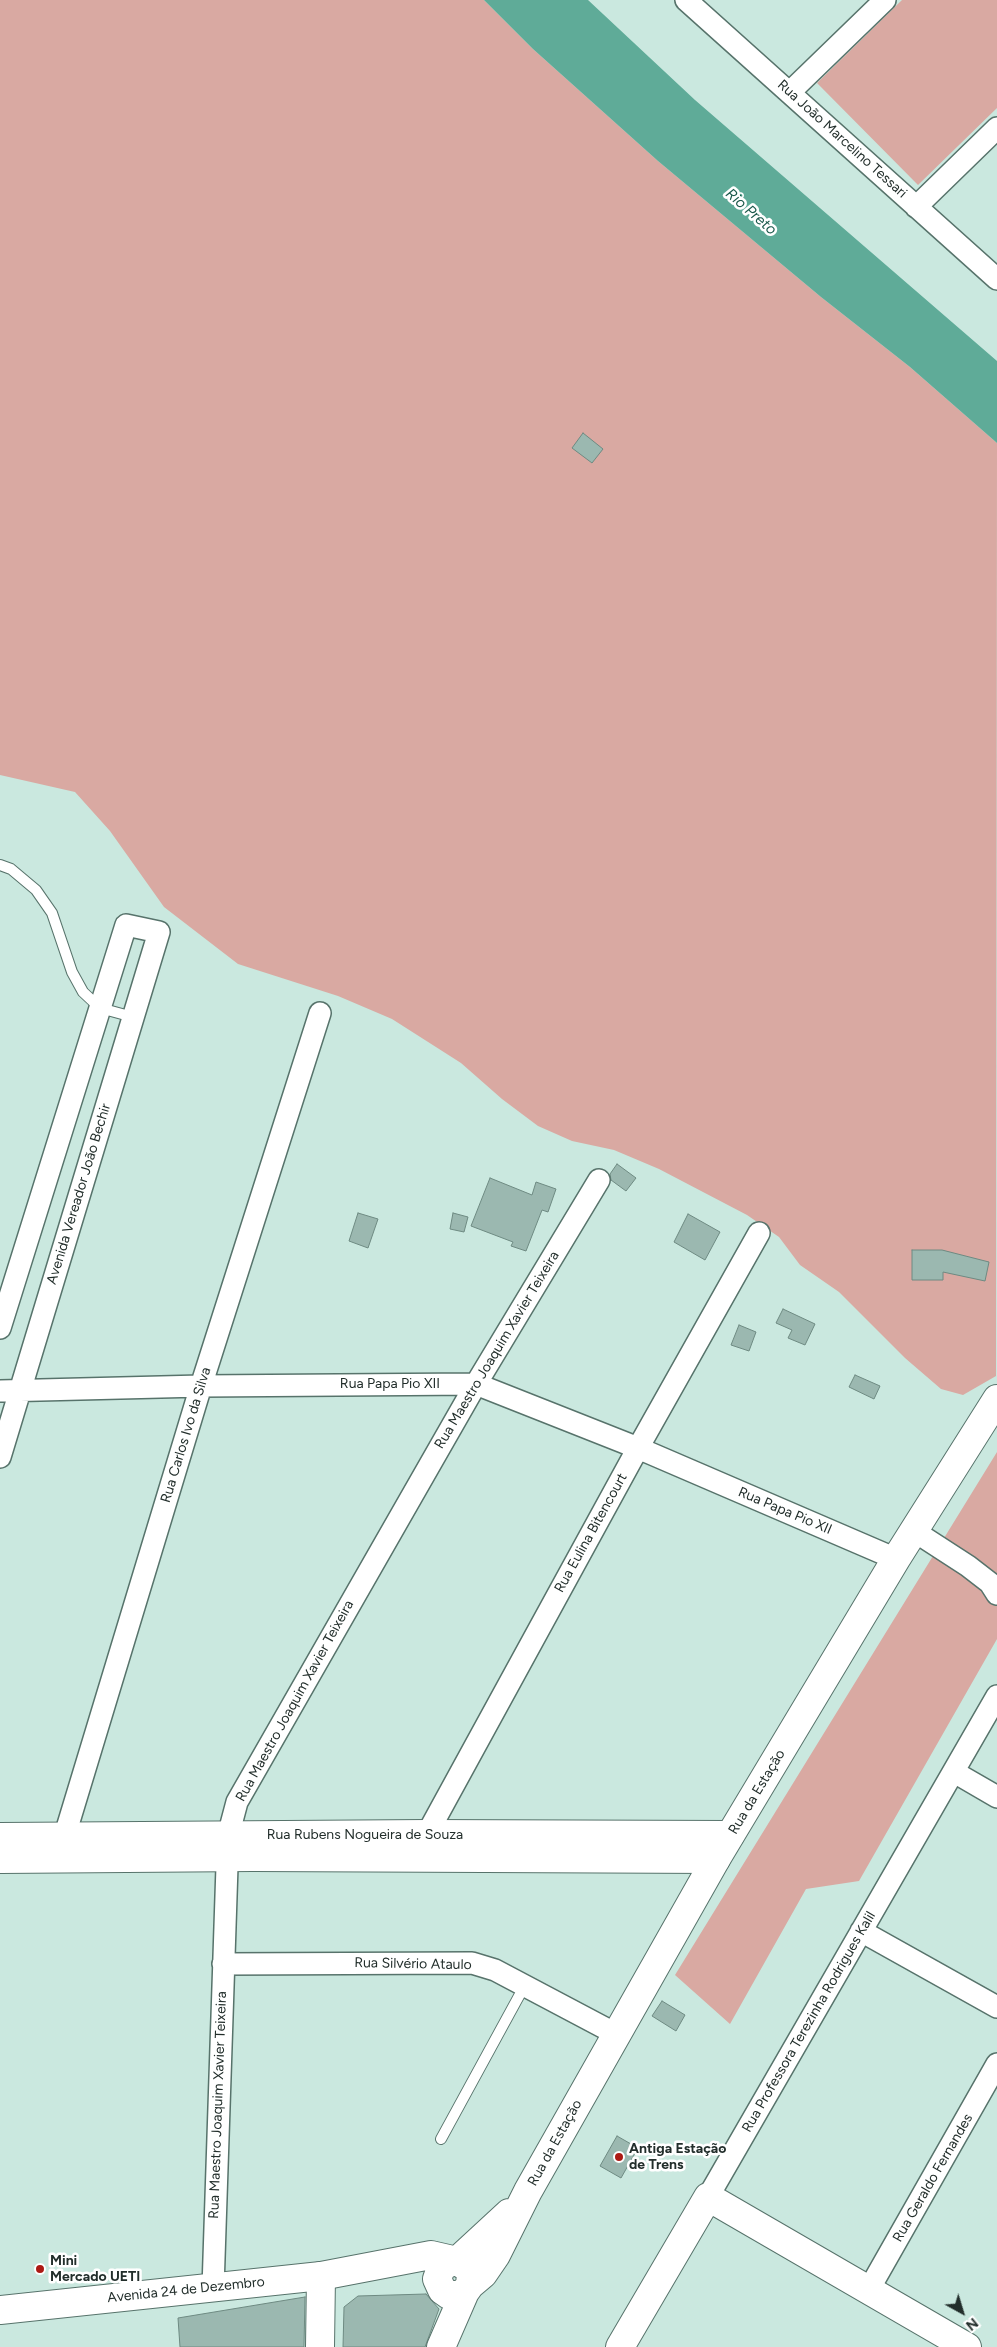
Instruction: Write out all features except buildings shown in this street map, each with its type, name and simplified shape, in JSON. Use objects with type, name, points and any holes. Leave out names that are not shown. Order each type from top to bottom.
[{"type":"main road","name":"Rua da Estação","points":[[528,2191],[502,2221],[454,2261],[441,2268],[438,2273],[454,2288],[483,2274],[496,2255],[528,2191],[730,1835],[896,1559],[997,1399]]},
{"type":"main road","name":"Rua Rubens Nogueira de Souza","points":[[0,1859],[63,1848],[423,1846],[730,1835]]},
{"type":"main road","name":"Rua Rubens Nogueira de Souza","points":[[0,1837],[63,1848]]},
{"type":"main road","name":"Rua Rubens Nogueira de Souza","points":[[423,1846],[716,1859]]},
{"type":"main road","points":[[708,2197],[967,2347]]},
{"type":"main road","name":"Rua Professora Terezinha Rodrigues Kalil","points":[[620,2347],[708,2197]]},
{"type":"main road","name":"Avenida 24 de Dezembro","points":[[0,2310],[321,2276],[431,2256],[454,2261]]},
{"type":"main road","name":"Avenida 24 de Dezembro","points":[[371,2266],[403,2272],[454,2288]]},
{"type":"main road","points":[[320,2347],[321,2276]]},
{"type":"main road","points":[[440,2347],[447,2323],[446,2302],[454,2288]]},
{"type":"street","name":"Rua João Marcelino Tessari","points":[[686,0],[997,279]]},
{"type":"street","points":[[790,92],[885,0]]},
{"type":"street","points":[[916,207],[997,128]]},
{"type":"street","name":"Avenida Vereador João Bechir","points":[[0,1457],[10,1390],[133,1017],[159,932],[126,925],[100,1008]]},
{"type":"street","points":[[0,1328],[100,1008]]},
{"type":"street","name":"Rua Carlos Ivo da Silva","points":[[63,1848],[201,1386],[320,1013]]},
{"type":"street","name":"Rua Maestro Joaquim Xavier Teixeira","points":[[213,2288],[228,1847],[237,1802],[476,1384],[599,1180]]},
{"type":"street","name":"Rua Eulina Bitencourt","points":[[423,1846],[638,1448],[758,1233]]},
{"type":"street","name":"Rua Papa Pio XII","points":[[10,1390],[201,1386],[476,1384],[638,1448],[896,1559]]},
{"type":"street","points":[[914,1531],[968,1566],[995,1587]]},
{"type":"street","name":"Rua Professora Terezinha Rodrigues Kalil","points":[[708,2197],[997,1696]]},
{"type":"street","points":[[954,1772],[997,1797]]},
{"type":"street","points":[[861,1931],[997,2007]]},
{"type":"street","name":"Rua Silvério Ataulo","points":[[223,1964],[472,1963],[495,1970],[616,2034]]},
{"type":"street","name":"Rua Geraldo Fernandes","points":[[868,2291],[997,2064]]},
{"type":"lane","points":[[0,865],[11,869],[36,890],[52,913],[72,972],[84,992],[100,1008],[133,1017]]},
{"type":"lane","points":[[441,2139],[525,1985]]},
{"type":"shaded area","points":[[0,0],[484,0],[533,49],[658,161],[821,297],[910,367],[997,443],[996,1376],[963,1395],[941,1389],[905,1358],[839,1292],[800,1265],[779,1237],[747,1215],[659,1169],[614,1150],[572,1141],[538,1126],[502,1099],[461,1063],[392,1019],[338,996],[238,964],[164,907],[110,831],[75,792],[0,775]]},
{"type":"shaded area","points":[[902,0],[997,0],[997,108],[918,185],[817,83]]},
{"type":"shaded area","points":[[997,1452],[997,1639],[859,1881],[806,1889],[730,2024],[675,1975]]},
{"type":"water","name":"Rio Preto","points":[[484,0],[588,0],[695,100],[997,361],[997,443],[910,367],[821,297],[658,161],[533,49]]},
{"type":"place","name":"Antiga Estação de Trens","points":[[619,2157]]},
{"type":"place","name":"Mini Mercado UETI","points":[[40,2269]]}]
